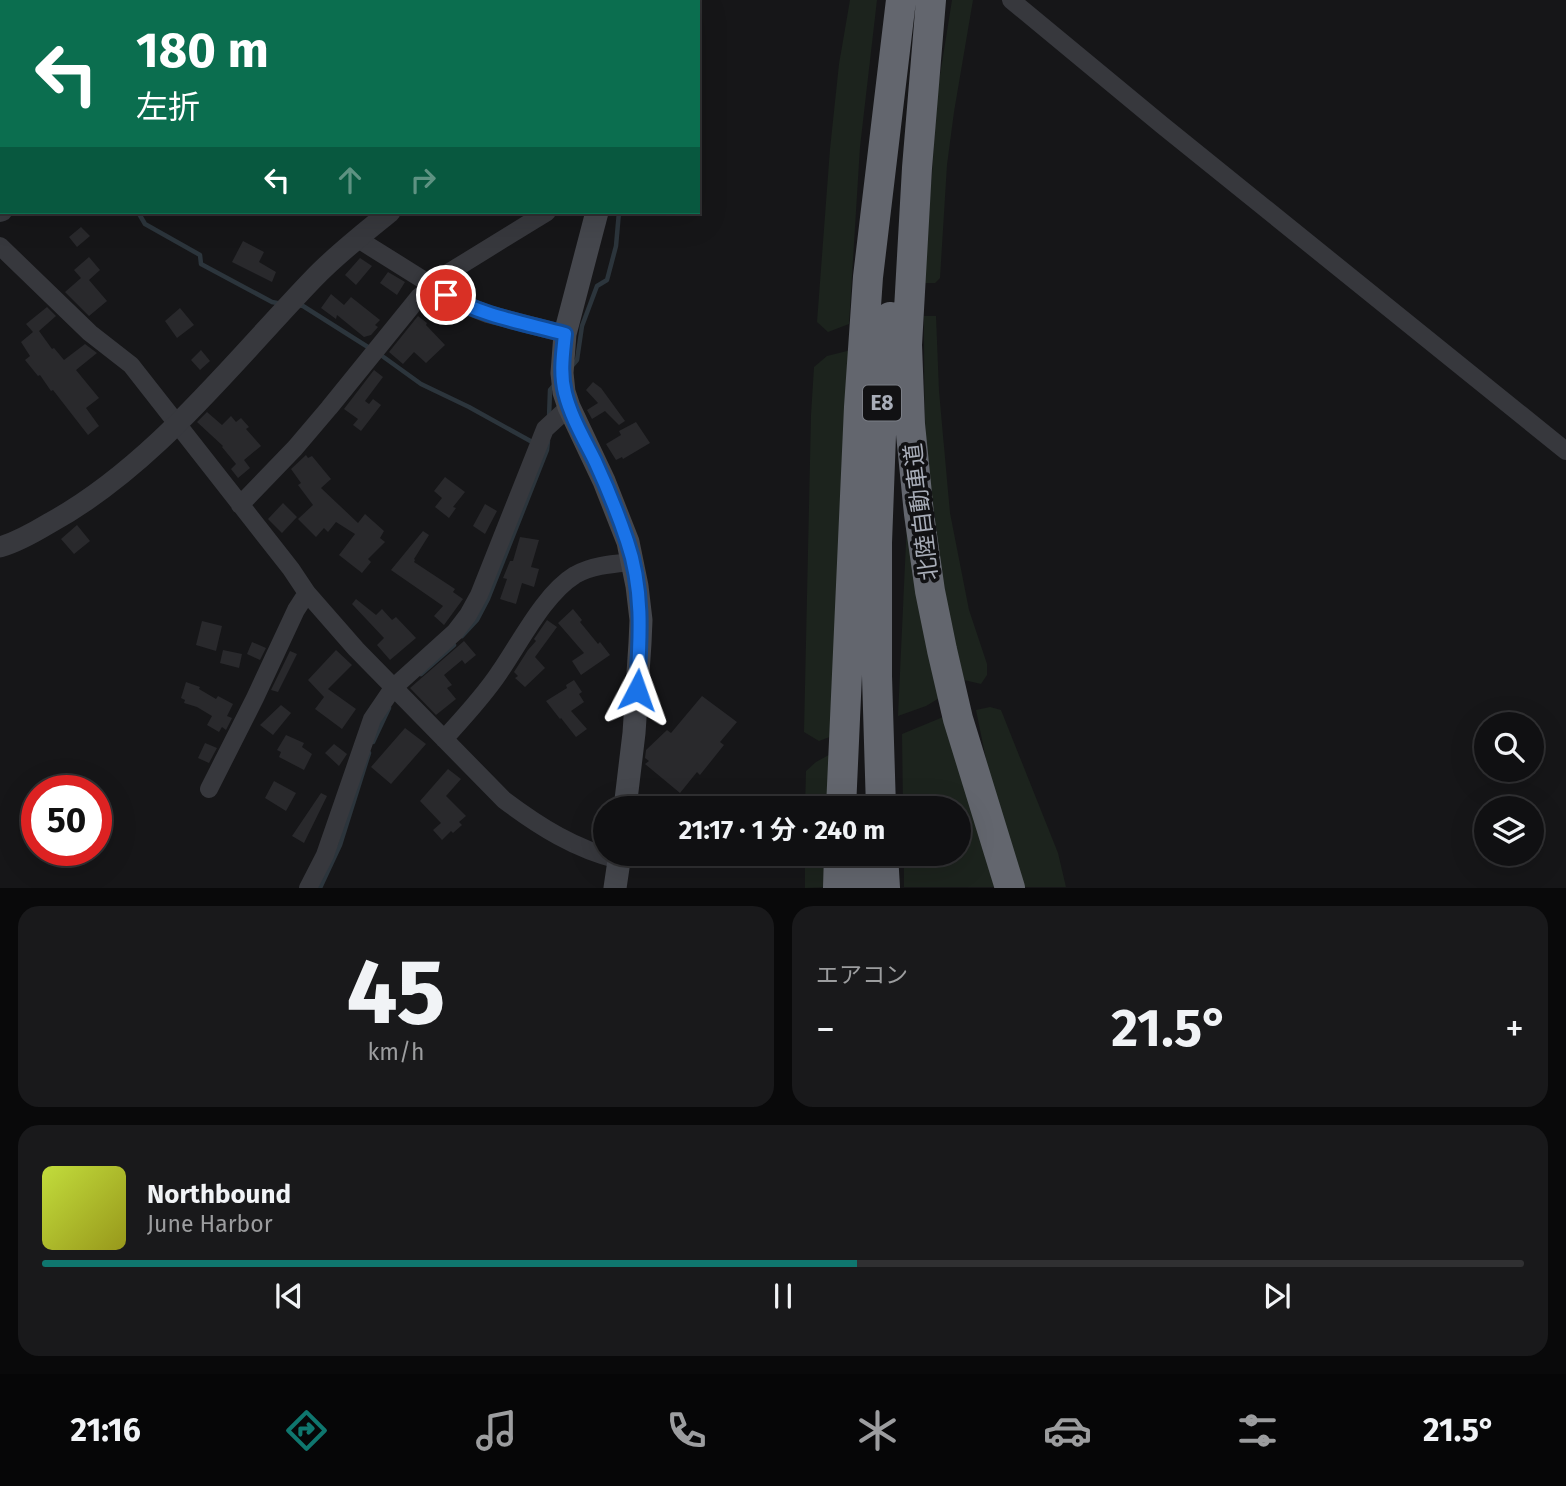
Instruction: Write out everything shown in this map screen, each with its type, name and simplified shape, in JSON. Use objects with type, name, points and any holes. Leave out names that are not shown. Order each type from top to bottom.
[{"type":"highway","name":"E8","points":[[841,796],[859,407],[868,277],[901,0]]},
{"type":"highway","name":"北陸自動車道","points":[[880,796],[877,543],[882,408],[903,163],[924,0]]},
{"type":"highway","name":"北陸自動車道","points":[[932,0],[917,168],[907,345],[910,424],[930,592],[942,650],[958,719],[1010,887]]},
{"type":"highway","name":"E8","points":[[854,531],[856,796]]},
{"type":"highway","points":[[838,887],[839,866]]},
{"type":"highway","points":[[860,866],[861,887]]},
{"type":"highway","points":[[884,866],[885,887]]},
{"type":"main road","points":[[596,214],[565,334],[562,373],[569,407],[604,481],[628,542],[638,586],[640,620],[635,722],[626,796]]},
{"type":"main road","points":[[615,887],[618,866]]},
{"type":"street","points":[[1011,0],[1566,451]]},
{"type":"street","points":[[3,542],[73,511],[102,490],[177,424],[316,276],[388,214]]},
{"type":"street","points":[[240,505],[295,448],[419,297],[448,273],[544,214]]},
{"type":"street","points":[[358,239],[460,303],[488,314],[565,334]]},
{"type":"street","points":[[0,246],[90,333],[131,365],[307,593],[393,688],[504,800],[525,816],[581,848],[593,851]]},
{"type":"street","points":[[308,887],[332,835],[372,719],[393,688],[455,632],[468,615],[479,596],[545,429],[569,407]]},
{"type":"street","points":[[444,739],[478,702],[537,615],[564,584],[576,575],[598,566],[633,562]]},
{"type":"street","points":[[209,789],[296,610],[307,593]]},
{"type":"shaded area","points":[[850,0],[877,0],[860,147],[849,324],[828,332],[817,322],[830,149],[839,64]]},
{"type":"shaded area","points":[[952,0],[973,0],[947,165],[940,278],[935,283],[921,283],[937,94]]},
{"type":"shaded area","points":[[924,316],[936,316],[939,391],[950,513],[969,610],[987,664],[987,675],[981,684],[964,680],[935,542],[926,446]]},
{"type":"shaded area","points":[[851,350],[835,735],[819,741],[804,732],[814,367],[827,356]]},
{"type":"shaded area","points":[[908,499],[941,697],[926,706],[898,716]]},
{"type":"shaded area","points":[[990,707],[1001,710],[1058,853],[1066,887],[1022,887],[990,779],[976,710]]},
{"type":"shaded area","points":[[948,715],[970,796],[903,796],[902,734]]},
{"type":"shaded area","points":[[836,751],[834,796],[805,796],[806,771]]},
{"type":"shaded area","points":[[971,799],[995,887],[904,887],[904,866],[971,866]]},
{"type":"shaded area","points":[[805,866],[832,866],[832,887],[805,888]]},
{"type":"building","points":[[81,227],[90,236],[77,247],[69,237]]},
{"type":"building","points":[[243,241],[264,252],[259,262],[276,272],[272,282],[232,262]]},
{"type":"building","points":[[89,257],[100,270],[89,280],[107,301],[89,316],[65,292],[81,278],[74,270]]},
{"type":"building","points":[[360,258],[372,266],[356,285],[345,275]]},
{"type":"building","points":[[388,272],[405,282],[397,295],[380,283]]},
{"type":"building","points":[[331,294],[344,305],[351,297],[380,320],[375,325],[378,327],[371,335],[364,337],[337,315],[336,319],[321,308]]},
{"type":"building","points":[[47,307],[56,316],[39,331],[52,349],[64,360],[85,344],[97,353],[76,370],[99,398],[86,408],[99,426],[88,435],[53,390],[51,391],[25,360],[30,356],[21,342],[33,332],[26,324]]},
{"type":"building","points":[[180,308],[194,325],[177,338],[165,321]]},
{"type":"building","points":[[418,316],[445,345],[426,363],[414,352],[403,364],[389,352]]},
{"type":"building","points":[[201,350],[210,361],[200,370],[191,360]]},
{"type":"building","points":[[374,370],[383,377],[365,401],[369,404],[373,399],[381,405],[361,431],[353,425],[358,419],[344,409]]},
{"type":"building","points":[[593,382],[601,388],[625,421],[619,425],[605,411],[592,419],[587,410],[598,403],[586,390]]},
{"type":"building","points":[[207,412],[222,425],[231,416],[236,422],[241,418],[249,427],[246,429],[261,446],[244,460],[250,468],[238,478],[231,469],[236,464],[223,446],[197,422]]},
{"type":"building","points":[[636,422],[650,443],[623,459],[622,457],[616,460],[606,444],[621,435],[619,431]]},
{"type":"building","points":[[306,455],[308,458],[312,456],[331,479],[321,488],[358,523],[365,514],[384,531],[380,538],[385,542],[368,559],[371,562],[362,573],[339,555],[355,534],[336,522],[328,532],[324,528],[316,537],[298,519],[313,505],[298,485],[301,483],[291,469]]},
{"type":"building","points":[[445,477],[465,492],[453,507],[456,508],[449,518],[435,507],[442,498],[434,491]]},
{"type":"building","points":[[283,503],[297,517],[282,533],[268,519]]},
{"type":"building","points":[[485,504],[497,511],[485,534],[473,526]]},
{"type":"building","points":[[77,525],[90,541],[74,554],[61,539]]},
{"type":"building","points":[[423,531],[429,535],[414,562],[455,589],[453,592],[463,599],[444,625],[434,616],[443,606],[391,570]]},
{"type":"building","points":[[520,537],[539,540],[531,567],[539,569],[534,587],[522,583],[516,604],[500,599],[507,579],[503,578],[510,561],[513,561]]},
{"type":"building","points":[[356,599],[376,615],[382,609],[392,620],[396,617],[416,638],[390,660],[377,645],[384,638],[352,604]]},
{"type":"building","points":[[573,609],[582,620],[580,622],[610,655],[581,675],[572,661],[584,653],[558,623]]},
{"type":"building","points":[[547,620],[557,627],[535,657],[545,668],[525,687],[515,678],[518,676],[514,672]]},
{"type":"building","points":[[202,621],[222,626],[216,651],[196,645]]},
{"type":"building","points":[[464,641],[476,655],[465,664],[462,660],[444,675],[452,685],[447,688],[456,699],[436,715],[410,688]]},
{"type":"building","points":[[252,642],[266,648],[260,660],[247,654]]},
{"type":"building","points":[[223,650],[242,654],[239,668],[220,663]]},
{"type":"building","points":[[336,650],[352,665],[328,689],[356,709],[342,729],[315,709],[324,697],[308,680]]},
{"type":"building","points":[[290,651],[297,654],[278,692],[271,690]]},
{"type":"building","points":[[574,680],[582,692],[579,694],[584,702],[571,711],[587,729],[576,737],[546,701],[567,688],[566,685]]},
{"type":"building","points":[[186,682],[200,687],[199,689],[216,699],[218,696],[233,704],[227,716],[232,718],[226,730],[222,727],[219,732],[207,725],[212,716],[184,703],[185,700],[181,698]]},
{"type":"building","points":[[702,696],[737,722],[720,742],[724,745],[700,775],[697,772],[680,793],[645,764],[649,761],[645,758],[646,750],[667,730],[671,733]]},
{"type":"building","points":[[281,705],[291,713],[273,735],[260,725]]},
{"type":"building","points":[[405,728],[426,744],[391,784],[371,767]]},
{"type":"building","points":[[286,735],[304,743],[302,747],[312,754],[304,770],[279,757],[281,752],[277,750]]},
{"type":"building","points":[[205,743],[217,748],[209,763],[198,758]]},
{"type":"building","points":[[334,744],[347,754],[339,766],[325,753]]},
{"type":"building","points":[[448,769],[461,779],[446,796],[466,816],[459,822],[462,825],[442,840],[433,830],[441,823],[420,801]]},
{"type":"building","points":[[274,781],[296,793],[286,811],[265,798]]},
{"type":"building","points":[[321,793],[327,796],[304,843],[292,836]]},
{"type":"waterway","points":[[139,214],[145,224],[200,255],[201,264],[272,302],[282,304]]},
{"type":"waterway","points":[[571,367],[577,360],[582,326],[597,286],[607,280],[616,246],[619,214]]},
{"type":"waterway","points":[[298,305],[371,349]]},
{"type":"waterway","points":[[378,353],[421,384],[534,443]]},
{"type":"waterway","points":[[549,418],[550,390],[556,383]]},
{"type":"waterway","points":[[462,636],[477,620],[488,599],[547,450],[548,441]]},
{"type":"waterway","points":[[421,674],[454,645]]},
{"type":"waterway","points":[[373,742],[389,708]]},
{"type":"waterway","points":[[320,888],[340,845],[369,753]]},
{"type":"route","points":[[446,295],[488,314],[565,334],[562,363],[564,391],[628,542],[638,586],[640,620],[637,690]]}]
